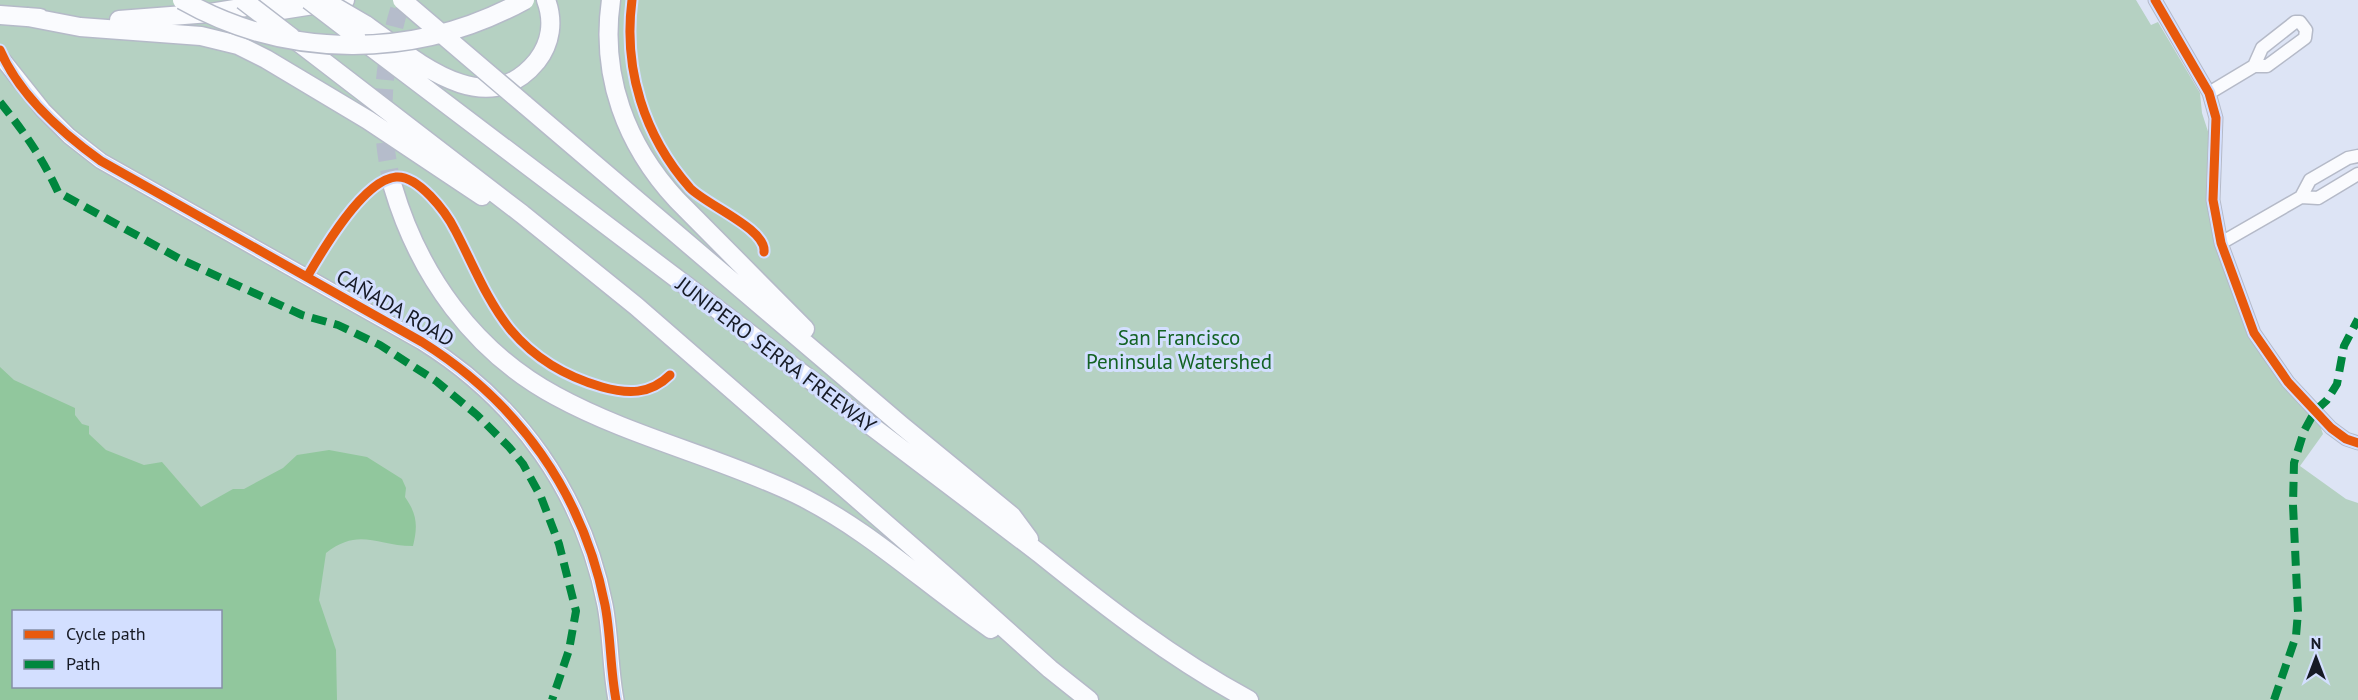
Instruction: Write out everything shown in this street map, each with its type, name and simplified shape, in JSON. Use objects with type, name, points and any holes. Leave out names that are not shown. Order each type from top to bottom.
[{"type":"highway","points":[[182,0],[219,19],[262,34],[344,46],[399,43],[434,37],[480,22],[525,0]]},
{"type":"highway","points":[[243,0],[551,237],[699,359],[1050,669],[1089,700]]},
{"type":"highway","points":[[0,15],[110,20],[174,17],[228,11],[289,0]]},
{"type":"highway","name":"JUNIPERO SERRA FREEWAY","points":[[309,0],[361,30],[1142,633],[1203,674],[1249,700]]},
{"type":"highway","points":[[323,0],[361,30],[447,80],[472,87],[490,87],[514,80],[540,57],[548,43],[551,27],[551,17],[546,0]]},
{"type":"highway","points":[[228,11],[268,11],[345,0]]},
{"type":"highway","points":[[402,0],[901,425],[924,441]]},
{"type":"highway","points":[[611,0],[609,45],[612,80],[623,117],[646,162],[677,200],[816,340],[924,441],[1012,516],[1039,553]]},
{"type":"highway","points":[[28,17],[80,27],[201,36],[238,45],[266,59],[368,120],[468,187],[551,237]]},
{"type":"highway","points":[[393,187],[415,247],[444,296],[481,340],[525,377],[583,410],[752,475],[824,509],[869,538],[964,610],[1050,669]]},
{"type":"main road","name":"CAÑADA ROAD","points":[[1,59],[43,110],[86,150],[108,166],[422,342],[465,370],[502,405],[549,463],[585,534],[594,558],[605,607],[616,700]]},
{"type":"street","points":[[2155,0],[2209,93],[2216,118],[2214,201],[2221,243],[2254,333],[2288,382],[2331,428],[2358,443]]},
{"type":"street","points":[[2209,93],[2254,66]]},
{"type":"street","points":[[2221,243],[2301,197],[2310,180],[2348,158],[2358,156]]},
{"type":"street","points":[[2301,197],[2318,198],[2358,174]]},
{"type":"green space","name":"San Francisco Peninsula Watershed","points":[[0,0],[2136,0],[2151,25],[2158,22],[2200,93],[2202,113],[2216,156],[2213,200],[2254,333],[2315,411],[2323,434],[2300,466],[2346,499],[2358,503],[2358,700],[0,700]]},
{"type":"shaded area","points":[[0,367],[14,380],[75,408],[75,415],[82,424],[89,426],[89,434],[106,450],[144,465],[162,462],[201,507],[233,489],[244,489],[283,468],[297,455],[329,450],[367,457],[402,479],[406,488],[405,497],[415,520],[416,532],[413,546],[358,539],[338,545],[326,553],[319,600],[336,650],[337,700],[0,700]]},
{"type":"tunnel","points":[[393,187],[385,140],[384,93],[390,46],[402,0]]},
{"type":"marked path","points":[[0,102],[32,145],[58,192],[180,259],[302,315],[338,325],[380,345],[436,381],[477,415],[509,447],[523,464],[541,497],[559,544],[576,611],[569,650],[552,700]]},
{"type":"marked path","points":[[2274,700],[2296,636],[2298,612],[2293,505],[2294,463],[2304,431],[2315,411],[2327,400],[2337,384],[2344,346],[2358,319]]},
{"type":"cycle path","points":[[632,0],[630,26],[634,76],[640,100],[660,146],[690,188],[746,226],[762,243],[764,252]]},
{"type":"cycle path","points":[[2155,0],[2209,93],[2216,118],[2213,200],[2221,243],[2254,333],[2288,382],[2331,428],[2346,439],[2358,443]]},
{"type":"cycle path","points":[[0,50],[8,67],[30,98],[71,138],[101,161],[422,342],[457,366],[516,422],[541,454],[563,488],[581,525],[595,564],[605,605],[616,700]]},
{"type":"cycle path","points":[[307,277],[333,235],[357,203],[383,181],[396,177],[404,178],[422,188],[445,214],[501,318],[519,339],[540,357],[576,378],[620,391],[646,389],[662,382],[670,375]]}]
